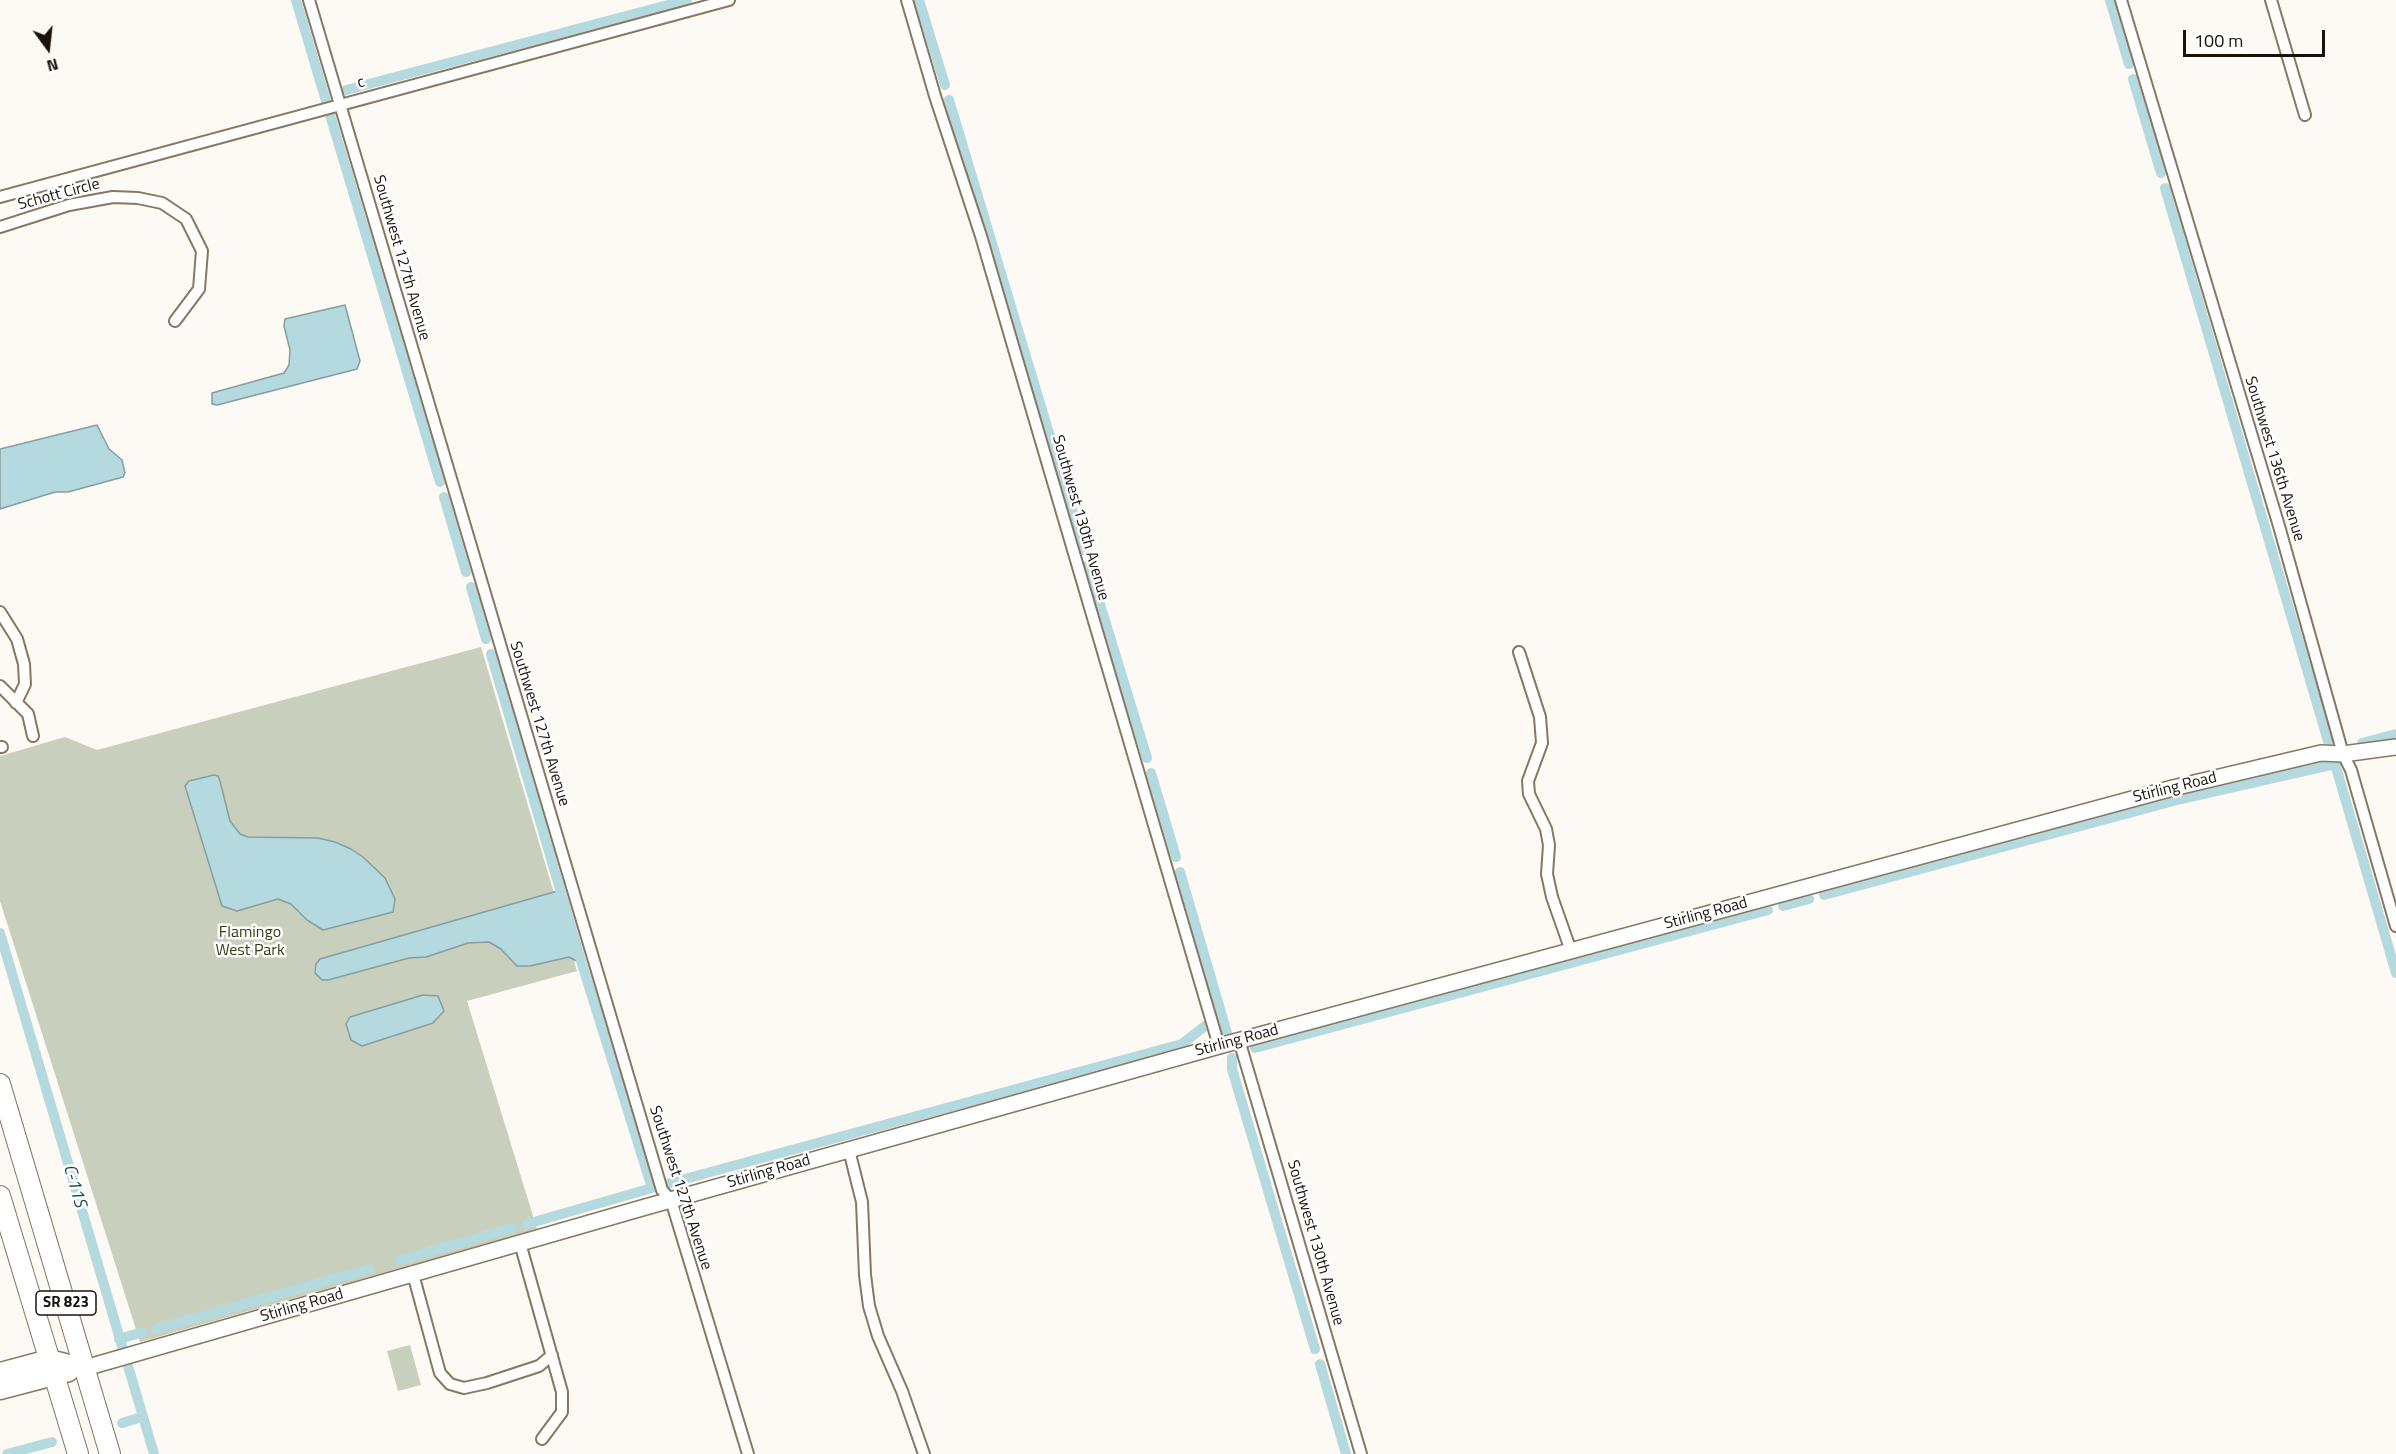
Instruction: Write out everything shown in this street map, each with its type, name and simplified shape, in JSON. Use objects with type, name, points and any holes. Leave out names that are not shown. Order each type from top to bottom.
[{"type":"highway","name":"SR 823","points":[[0,1084],[110,1454]]},
{"type":"highway","name":"SR 823","points":[[0,1196],[78,1454]]},
{"type":"main road","name":"Stirling Road","points":[[0,1390],[52,1367]]},
{"type":"main road","name":"Stirling Road","points":[[0,1372],[52,1367],[85,1368]]},
{"type":"street","name":"Southwest 127th Avenue","points":[[309,0],[659,1179],[670,1200],[748,1454]]},
{"type":"street","name":"c","points":[[0,197],[729,0]]},
{"type":"street","name":"Southwest 130th Avenue","points":[[907,0],[1017,356],[1219,1046]]},
{"type":"street","name":"Southwest 136th Avenue","points":[[2121,0],[2279,526],[2343,754],[2350,770],[2396,926]]},
{"type":"street","points":[[2271,0],[2305,115]]},
{"type":"street","name":"Schott Circle","points":[[0,227],[69,205],[113,197],[162,202],[186,219],[202,250],[199,289],[175,321]]},
{"type":"street","points":[[0,612],[17,639],[24,664],[25,684],[16,703]]},
{"type":"street","points":[[1520,652],[1540,717],[1542,743],[1528,781],[1529,794],[1546,829],[1547,874],[1570,951]]},
{"type":"street","points":[[0,686],[28,714],[33,736]]},
{"type":"street","name":"Stirling Road","points":[[85,1368],[1239,1040],[2181,786],[2321,753],[2343,754],[2396,747]]},
{"type":"street","name":"Southwest 130th Avenue","points":[[1239,1040],[1361,1454]]},
{"type":"street","points":[[849,1150],[862,1202],[865,1275],[869,1306],[878,1336],[902,1391],[924,1454]]},
{"type":"street","points":[[520,1243],[562,1392],[562,1412],[542,1439]]},
{"type":"street","points":[[413,1274],[440,1373],[450,1384],[464,1388],[486,1383],[539,1366],[552,1355]]},
{"type":"green space","name":"Flamingo West Park","points":[[481,647],[577,971],[467,1001],[537,1229],[140,1342],[0,901],[0,756],[65,737],[97,750]]},
{"type":"green space","points":[[410,1345],[421,1385],[398,1391],[387,1351]]},
{"type":"water","points":[[345,305],[360,361],[357,369],[217,405],[212,404],[212,393],[284,373],[289,365],[290,350],[284,326],[285,319]]},
{"type":"water","points":[[97,425],[109,449],[122,460],[125,473],[123,477],[68,492],[55,492],[0,509],[0,449]]},
{"type":"water","points":[[218,776],[220,781],[230,821],[240,834],[248,837],[318,838],[351,849],[385,878],[395,899],[393,912],[323,930],[307,920],[291,904],[278,899],[237,911],[222,906],[185,786],[189,781]]},
{"type":"water","points":[[561,890],[582,964],[569,957],[530,966],[517,966],[501,949],[489,942],[468,943],[426,957],[409,958],[328,980],[322,980],[315,973],[316,964],[320,959]]},
{"type":"water","points":[[423,995],[438,996],[444,1011],[433,1023],[362,1046],[351,1040],[346,1024],[350,1017]]},
{"type":"waterway","points":[[296,0],[326,101]]},
{"type":"waterway","points":[[346,90],[687,0]]},
{"type":"waterway","points":[[919,0],[945,85]]},
{"type":"waterway","points":[[2110,0],[2129,64]]},
{"type":"waterway","points":[[2133,79],[2161,173]]},
{"type":"waterway","points":[[949,100],[1084,550]]},
{"type":"waterway","points":[[330,115],[440,482]]},
{"type":"waterway","points":[[2165,188],[2328,741]]},
{"type":"waterway","points":[[444,497],[466,572]]},
{"type":"waterway","points":[[1088,565],[1147,758]]},
{"type":"waterway","points":[[471,587],[486,639]]},
{"type":"waterway","points":[[491,654],[582,964],[652,1188],[527,1224]]},
{"type":"waterway","points":[[2362,743],[2396,734]]},
{"type":"waterway","points":[[1824,895],[2181,799],[2335,764],[2396,973]]},
{"type":"waterway","points":[[1151,773],[1176,857]]},
{"type":"waterway","points":[[1180,872],[1227,1033]]},
{"type":"waterway","points":[[1783,906],[1809,899]]},
{"type":"waterway","points":[[1255,1048],[1768,910]]},
{"type":"waterway","name":"C-11S","points":[[0,933],[154,1454]]},
{"type":"waterway","points":[[670,1183],[1182,1044],[1205,1026]]},
{"type":"waterway","points":[[1232,1058],[1232,1069],[1315,1349]]},
{"type":"waterway","points":[[400,1260],[512,1228]]},
{"type":"waterway","points":[[156,1329],[369,1269]]},
{"type":"waterway","points":[[119,1339],[143,1332]]},
{"type":"waterway","points":[[1320,1364],[1346,1454]]},
{"type":"waterway","name":"C-11S","points":[[122,1423],[142,1417]]},
{"type":"waterway","name":"C-11S","points":[[7,1454],[52,1442]]}]
